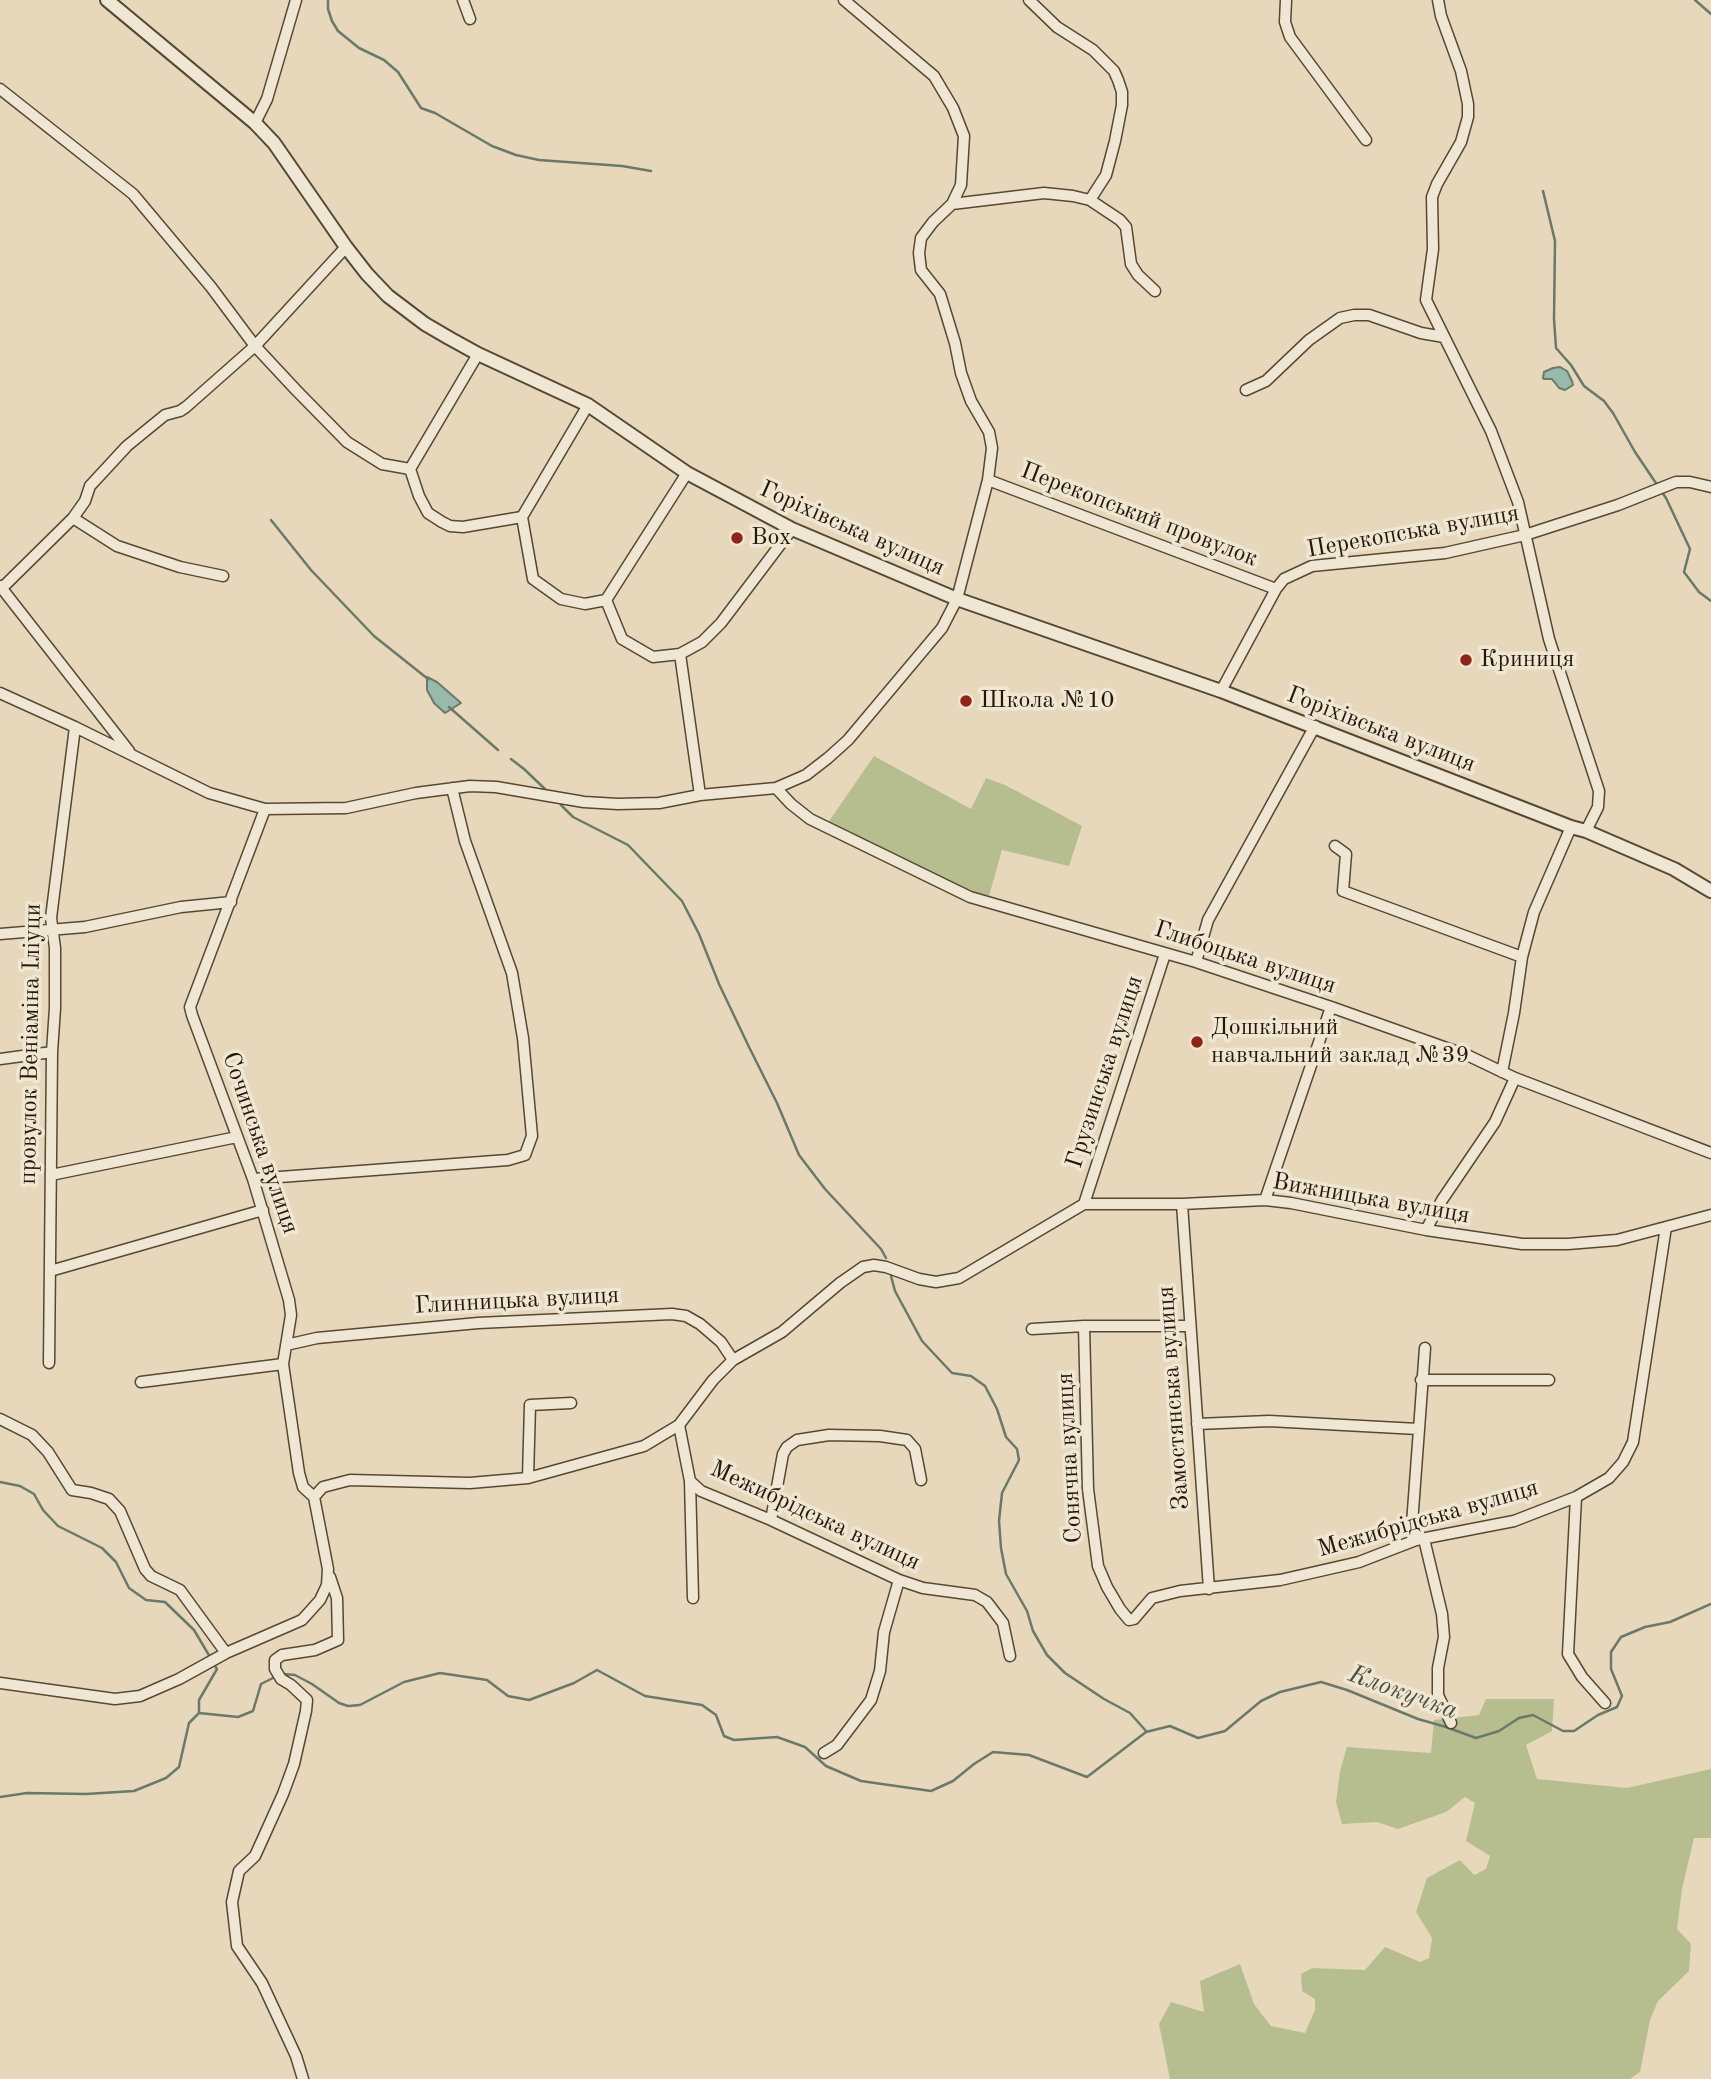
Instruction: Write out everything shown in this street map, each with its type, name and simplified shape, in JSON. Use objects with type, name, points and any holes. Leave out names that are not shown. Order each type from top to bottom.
[{"type":"street","name":"Горіхівська вулиця","points":[[107,0],[255,123],[274,143],[345,247],[376,284],[404,308],[478,354],[588,405],[687,473],[792,529],[957,599],[1315,726],[1586,831],[1674,869],[1711,891]]},
{"type":"street","points":[[255,123],[267,99],[296,0]]},
{"type":"street","points":[[463,0],[470,19]]},
{"type":"street","points":[[0,693],[209,793],[265,809],[346,808],[416,793],[452,788],[496,787],[584,802],[659,803],[700,795],[776,788],[806,775],[848,740],[942,628],[957,599],[988,480],[992,448],[989,432],[971,401],[961,373],[940,294],[921,270],[919,253],[921,238],[933,222],[953,204],[961,185],[964,136],[953,108],[934,76],[844,0]]},
{"type":"street","points":[[1029,0],[1057,27],[1093,50],[1114,71],[1122,92],[1122,105],[1106,175],[1090,200]]},
{"type":"street","points":[[1286,0],[1285,22],[1290,37],[1366,140]]},
{"type":"street","points":[[1438,0],[1461,71],[1468,117],[1461,142],[1432,197],[1432,263],[1426,300],[1491,431],[1518,502],[1549,639],[1599,791],[1598,807],[1586,831]]},
{"type":"street","points":[[0,89],[133,194],[211,287],[256,346],[347,442],[382,464],[410,469]]},
{"type":"street","points":[[953,204],[1044,193],[1090,200],[1126,227],[1131,264],[1155,291]]},
{"type":"street","points":[[131,754],[1,587],[73,518],[85,501],[90,486],[127,446],[165,415],[186,407],[256,346],[345,247]]},
{"type":"street","points":[[1246,390],[1266,381],[1309,340],[1340,318],[1369,315],[1421,333],[1444,337]]},
{"type":"street","points":[[478,354],[410,469],[428,513],[442,523],[463,527],[522,517]]},
{"type":"street","points":[[588,405],[522,517],[533,579],[561,599],[585,604],[606,600],[687,473]]},
{"type":"street","name":"Перекопський провулок","points":[[988,480],[1276,589]]},
{"type":"street","name":"Перекопська вулиця","points":[[1221,691],[1276,589],[1284,579],[1312,566],[1445,553],[1525,535],[1618,505],[1676,482],[1711,487]]},
{"type":"street","points":[[73,518],[117,546],[180,567],[223,576]]},
{"type":"street","points":[[606,600],[622,639],[653,657],[680,654],[702,642],[721,623],[792,529]]},
{"type":"street","points":[[680,654],[700,795]]},
{"type":"street","points":[[1196,962],[1208,920],[1315,726]]},
{"type":"street","name":"провулок Веніаміна Іліуци","points":[[49,1363],[52,1052],[55,1008],[51,918],[75,727]]},
{"type":"street","points":[[253,1179],[508,1160],[525,1155],[532,1136],[523,1038],[512,973],[465,841],[452,788]]},
{"type":"street","name":"Глибоцька вулиця","points":[[776,788],[810,819],[970,897],[1196,962],[1331,1007],[1469,1056],[1515,1078],[1711,1153]]},
{"type":"street","name":"Сочинська вулиця","points":[[265,809],[190,1007],[253,1179],[289,1300],[290,1315],[283,1364],[299,1474],[303,1487],[314,1497]]},
{"type":"street","points":[[1502,1072],[1514,1013],[1521,957],[1534,912],[1572,827]]},
{"type":"street","points":[[1335,846],[1346,854],[1343,891],[1521,957]]},
{"type":"street","points":[[0,934],[85,927],[181,907],[231,902]]},
{"type":"street","name":"Грузинська вулиця","points":[[1084,1204],[1165,954]]},
{"type":"street","points":[[1265,1200],[1331,1007]]},
{"type":"street","points":[[0,1059],[52,1052]]},
{"type":"street","points":[[1426,1230],[1442,1199],[1495,1122],[1515,1078]]},
{"type":"street","points":[[51,1175],[237,1137]]},
{"type":"street","name":"Вижницька вулиця","points":[[1084,1204],[1182,1204],[1265,1200],[1426,1230],[1522,1244],[1617,1240],[1711,1215]]},
{"type":"street","points":[[303,2079],[296,2056],[262,1983],[237,1946],[232,1902],[239,1871],[255,1856],[283,1794],[294,1764],[306,1712],[307,1700],[281,1679],[275,1669],[275,1660],[282,1655],[315,1650],[338,1640],[337,1598],[328,1569],[314,1497],[323,1487],[350,1480],[470,1483],[528,1478],[644,1446],[679,1426],[713,1380],[733,1360],[782,1332],[863,1268],[886,1266],[936,1283],[959,1278],[1084,1204]]},
{"type":"street","name":"Замостянська вулиця","points":[[1182,1204],[1209,1589]]},
{"type":"street","points":[[50,1271],[263,1210]]},
{"type":"street","name":"Межибрідська вулиця","points":[[1129,1620],[1134,1619],[1152,1598],[1180,1591],[1280,1580],[1359,1562],[1420,1540],[1514,1521],[1576,1497],[1609,1478],[1623,1462],[1633,1441],[1665,1227]]},
{"type":"street","name":"Глинницька вулиця","points":[[286,1345],[317,1338],[478,1323],[672,1314],[686,1316],[700,1324],[721,1342],[733,1360]]},
{"type":"street","name":"Сонячна вулиця","points":[[1084,1326],[1088,1489],[1098,1566],[1113,1598],[1129,1620]]},
{"type":"street","points":[[1032,1329],[1190,1326]]},
{"type":"street","points":[[1425,1348],[1412,1524],[1420,1540],[1442,1614],[1444,1637],[1438,1668],[1438,1695],[1451,1723]]},
{"type":"street","points":[[141,1382],[283,1364]]},
{"type":"street","points":[[1421,1380],[1549,1380]]},
{"type":"street","points":[[528,1478],[530,1405],[571,1403]]},
{"type":"street","points":[[0,1419],[32,1435],[48,1452],[72,1490],[109,1499],[120,1511],[145,1569],[151,1576],[180,1590],[223,1654]]},
{"type":"street","points":[[1197,1424],[1269,1421],[1418,1429]]},
{"type":"street","points":[[679,1426],[691,1480],[693,1598]]},
{"type":"street","points":[[771,1520],[783,1454],[787,1447],[797,1440],[829,1435],[880,1436],[907,1440],[915,1449],[921,1479]]},
{"type":"street","name":"Межибрідська вулиця","points":[[691,1480],[701,1491],[771,1520],[899,1580],[923,1588],[975,1595],[987,1602],[1003,1623],[1010,1656]]},
{"type":"street","points":[[1576,1497],[1567,1654],[1581,1677],[1605,1703]]},
{"type":"street","points":[[0,1683],[114,1699],[140,1696],[223,1654],[302,1620],[320,1600],[327,1585],[328,1569]]},
{"type":"street","points":[[824,1753],[837,1745],[871,1700],[880,1671],[884,1632],[899,1580]]},
{"type":"green space","points":[[874,756],[971,809],[986,778],[1005,785],[1082,826],[1069,866],[1002,850],[989,896],[972,892],[925,872],[827,824]]},
{"type":"green space","points":[[1486,1699],[1554,1699],[1552,1731],[1526,1745],[1537,1779],[1627,1788],[1711,1769],[1711,1838],[1694,1838],[1682,1889],[1677,1929],[1691,1944],[1689,1971],[1658,2001],[1650,2020],[1640,2072],[1630,2079],[1170,2079],[1159,2024],[1171,2002],[1204,2012],[1200,1981],[1240,1964],[1254,2004],[1271,2026],[1305,2033],[1315,2010],[1315,1999],[1302,1991],[1301,1974],[1312,1968],[1365,1970],[1385,1947],[1420,1962],[1429,1958],[1432,1938],[1416,1912],[1427,1878],[1460,1860],[1474,1875],[1486,1869],[1490,1856],[1466,1841],[1475,1803],[1465,1797],[1446,1812],[1398,1829],[1377,1822],[1342,1824],[1336,1802],[1340,1771],[1347,1747],[1431,1753],[1434,1720],[1479,1715]]},
{"type":"shaded area","points":[[1560,367],[1567,371],[1573,385],[1565,390],[1559,388],[1552,379],[1543,378],[1544,372]]},
{"type":"shaded area","points":[[427,677],[437,682],[461,703],[445,713],[434,703],[427,690]]},
{"type":"waterway","points":[[328,0],[328,9],[338,31],[359,48],[384,60],[398,72],[421,108],[435,113],[492,146],[539,160],[622,166],[651,171]]},
{"type":"waterway","points":[[1695,0],[1711,14]]},
{"type":"waterway","points":[[1543,191],[1555,241],[1556,348],[1584,386],[1604,401],[1613,413],[1666,498],[1690,549],[1684,572],[1699,592],[1711,601]]},
{"type":"waterway","points":[[271,520],[311,570],[374,636],[428,679]]},
{"type":"waterway","points":[[449,707],[498,750]]},
{"type":"waterway","points":[[511,759],[545,789]]},
{"type":"waterway","points":[[561,805],[573,817],[628,845],[682,901],[799,1155],[886,1258]]},
{"type":"waterway","points":[[891,1276],[895,1291],[922,1341],[952,1373],[971,1376],[985,1386],[997,1409],[1006,1437],[1017,1449],[1019,1460],[1002,1493],[999,1521],[1001,1548],[1006,1574],[1027,1611],[1033,1631],[1047,1655],[1065,1673],[1130,1713],[1146,1731]]},
{"type":"waterway","points":[[0,1482],[20,1486],[34,1494],[43,1510],[58,1526],[102,1548],[116,1562],[129,1588],[146,1600],[165,1602],[194,1630],[210,1657]]},
{"type":"waterway","name":"Клокучка","points":[[283,1674],[295,1675],[348,1706],[360,1705],[404,1682],[440,1673],[487,1680],[508,1696],[529,1700],[574,1683],[597,1670],[645,1696],[702,1705],[716,1715],[724,1736],[734,1740],[777,1737],[805,1747],[826,1766],[861,1781],[931,1791],[953,1781],[993,1752],[1029,1755],[1087,1777],[1146,1732],[1170,1726],[1198,1738],[1225,1731],[1261,1701],[1280,1692],[1321,1682],[1476,1738],[1499,1731],[1519,1718],[1533,1715],[1563,1731],[1574,1731],[1598,1715],[1617,1707],[1622,1696],[1611,1669],[1611,1652],[1621,1637],[1645,1627],[1670,1622],[1711,1604]]},
{"type":"waterway","points":[[199,1713],[199,1700],[217,1669],[213,1663]]},
{"type":"waterway","name":"Клокучка","points":[[0,1797],[27,1793],[86,1794],[134,1791],[166,1778],[179,1767],[189,1723],[199,1713],[238,1717],[253,1711],[261,1684],[277,1676]]},
{"type":"place","name":"Box","points":[[737,538]]},
{"type":"place","name":"Криниця","points":[[1466,660]]},
{"type":"place","name":"Школа №10","points":[[966,701]]},
{"type":"place","name":"Дошкільний навчальний заклад №39","points":[[1197,1042]]}]
